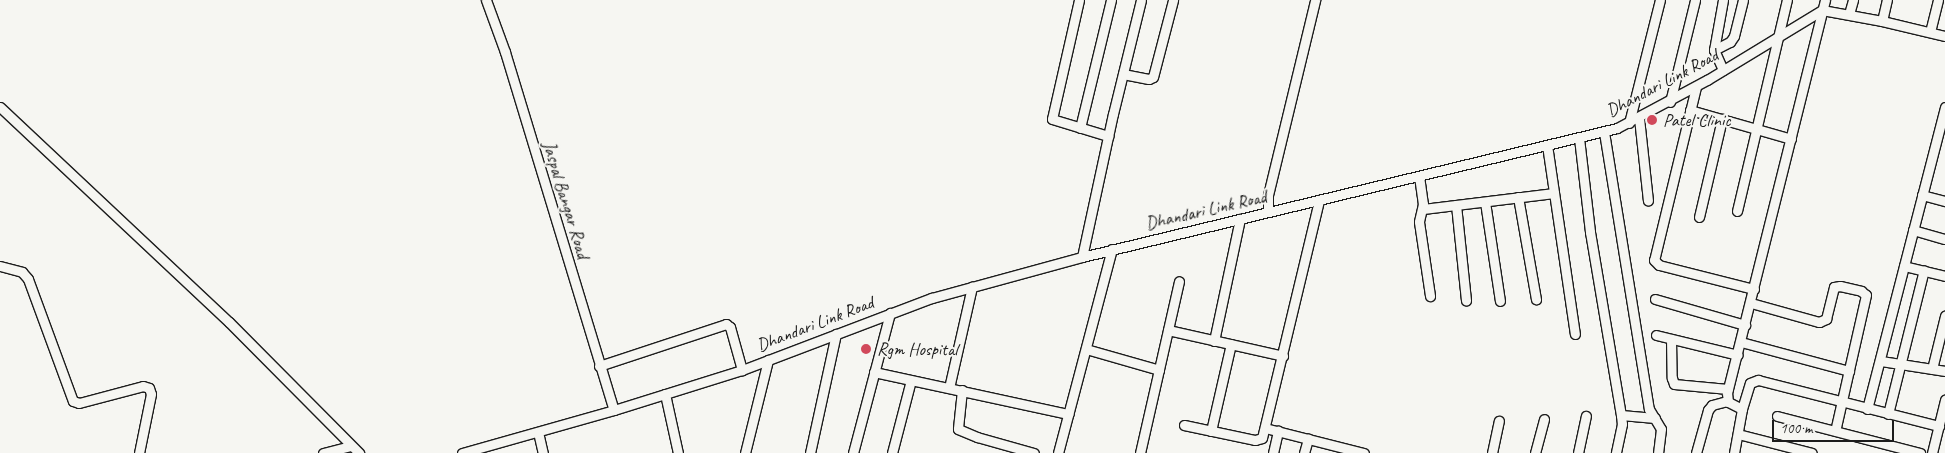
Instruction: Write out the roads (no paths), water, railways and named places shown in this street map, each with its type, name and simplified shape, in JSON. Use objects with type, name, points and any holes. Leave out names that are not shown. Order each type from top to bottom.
[{"type":"street","name":"Jaspal Bangar Road","points":[[486,0],[505,52],[599,366],[614,410]]},
{"type":"street","points":[[1079,0],[1052,116],[1055,121],[1108,136]]},
{"type":"street","points":[[1080,128],[1111,0]]},
{"type":"street","points":[[1082,257],[1108,136],[1141,0]]},
{"type":"street","points":[[1123,74],[1149,79],[1153,77],[1173,0]]},
{"type":"street","points":[[1268,212],[1268,195],[1315,0]]},
{"type":"street","points":[[1629,123],[1660,0]]},
{"type":"street","points":[[1670,102],[1695,0]]},
{"type":"street","points":[[1723,70],[1714,50],[1724,0]]},
{"type":"street","points":[[1714,50],[1730,42],[1734,36],[1743,0]]},
{"type":"street","points":[[1737,211],[1788,0]]},
{"type":"street","points":[[1727,401],[1728,389],[1751,303],[1825,0]]},
{"type":"street","points":[[1849,14],[1853,0]]},
{"type":"street","points":[[1882,21],[1887,0]]},
{"type":"street","points":[[1930,32],[1938,0]]},
{"type":"street","points":[[1822,10],[1849,14],[1945,36]]},
{"type":"street","name":"Dhandari Link Road","points":[[463,453],[614,410],[742,370],[932,298],[972,286],[1112,249],[1604,132],[1629,123],[1670,102],[1822,10]]},
{"type":"street","points":[[1696,87],[1654,260],[1659,265],[1754,289]]},
{"type":"street","points":[[1867,409],[1881,361],[1945,106]]},
{"type":"street","points":[[0,107],[229,322],[358,453]]},
{"type":"street","points":[[1690,110],[1791,139]]},
{"type":"street","points":[[1638,118],[1648,200]]},
{"type":"street","points":[[1699,217],[1722,119]]},
{"type":"street","points":[[1604,132],[1649,408],[1661,434],[1658,453]]},
{"type":"street","points":[[1579,138],[1590,232],[1622,416],[1616,453]]},
{"type":"street","points":[[1547,145],[1575,334]]},
{"type":"street","points":[[1419,176],[1423,209],[1420,222],[1430,296]]},
{"type":"street","points":[[1423,209],[1554,193]]},
{"type":"street","points":[[1922,195],[1945,201]]},
{"type":"street","points":[[1518,198],[1536,299]]},
{"type":"street","points":[[1184,425],[1260,440],[1265,428],[1319,200]]},
{"type":"street","points":[[1485,202],[1500,301]]},
{"type":"street","points":[[1456,205],[1466,300]]},
{"type":"street","points":[[1214,341],[1240,219]]},
{"type":"street","points":[[1913,230],[1945,239]]},
{"type":"street","points":[[1058,453],[1112,249]]},
{"type":"street","points":[[0,266],[22,272],[28,279],[73,401],[79,403],[143,386],[149,388],[151,394],[139,453]]},
{"type":"street","points":[[1904,266],[1945,276]]},
{"type":"street","points":[[1888,414],[1924,270]]},
{"type":"street","points":[[1140,453],[1179,281]]},
{"type":"street","points":[[949,388],[972,286]]},
{"type":"street","points":[[1751,303],[1824,322],[1828,315],[1834,287],[1840,286],[1865,294],[1866,298],[1835,431]]},
{"type":"street","points":[[1655,299],[1745,324]]},
{"type":"street","points":[[853,453],[890,314]]},
{"type":"street","points":[[1932,369],[1945,316]]},
{"type":"street","points":[[599,366],[726,324],[730,327],[742,370]]},
{"type":"street","points":[[1168,330],[1282,356]]},
{"type":"street","points":[[810,453],[836,334]]},
{"type":"street","points":[[1656,335],[1738,355]]},
{"type":"street","points":[[1671,339],[1672,378],[1674,384],[1728,389]]},
{"type":"street","points":[[1741,342],[1849,371]]},
{"type":"street","points":[[1211,431],[1231,344]]},
{"type":"street","points":[[1086,349],[1159,370]]},
{"type":"street","points":[[745,453],[768,360]]},
{"type":"street","points":[[1881,361],[1945,371]]},
{"type":"street","points":[[874,372],[1068,414]]},
{"type":"street","points":[[892,453],[911,380]]},
{"type":"street","points":[[1734,453],[1742,409],[1750,383],[1754,380],[1939,426]]},
{"type":"street","points":[[962,390],[958,429],[1009,450],[1034,453]]},
{"type":"street","points":[[665,394],[678,453]]},
{"type":"street","points":[[1932,453],[1941,438],[1939,426],[1945,400]]},
{"type":"street","points":[[1696,453],[1708,410],[1712,406],[1727,401],[1742,409]]},
{"type":"street","points":[[1578,453],[1586,416]]},
{"type":"street","points":[[1622,416],[1655,418]]},
{"type":"street","points":[[1777,416],[1920,453]]},
{"type":"street","points":[[1535,453],[1544,419]]},
{"type":"street","points":[[1492,453],[1499,421]]},
{"type":"street","points":[[1265,428],[1308,439],[1336,450],[1364,453]]},
{"type":"street","points":[[1273,453],[1278,431]]},
{"type":"street","points":[[538,432],[543,453]]},
{"type":"street","points":[[1738,434],[1806,452]]},
{"type":"street","points":[[1304,453],[1308,439]]},
{"type":"street","points":[[323,453],[351,446]]},
{"type":"place","name":"Patel Clinic","points":[[1652,120]]},
{"type":"place","name":"Rgm Hospital","points":[[866,349]]}]
